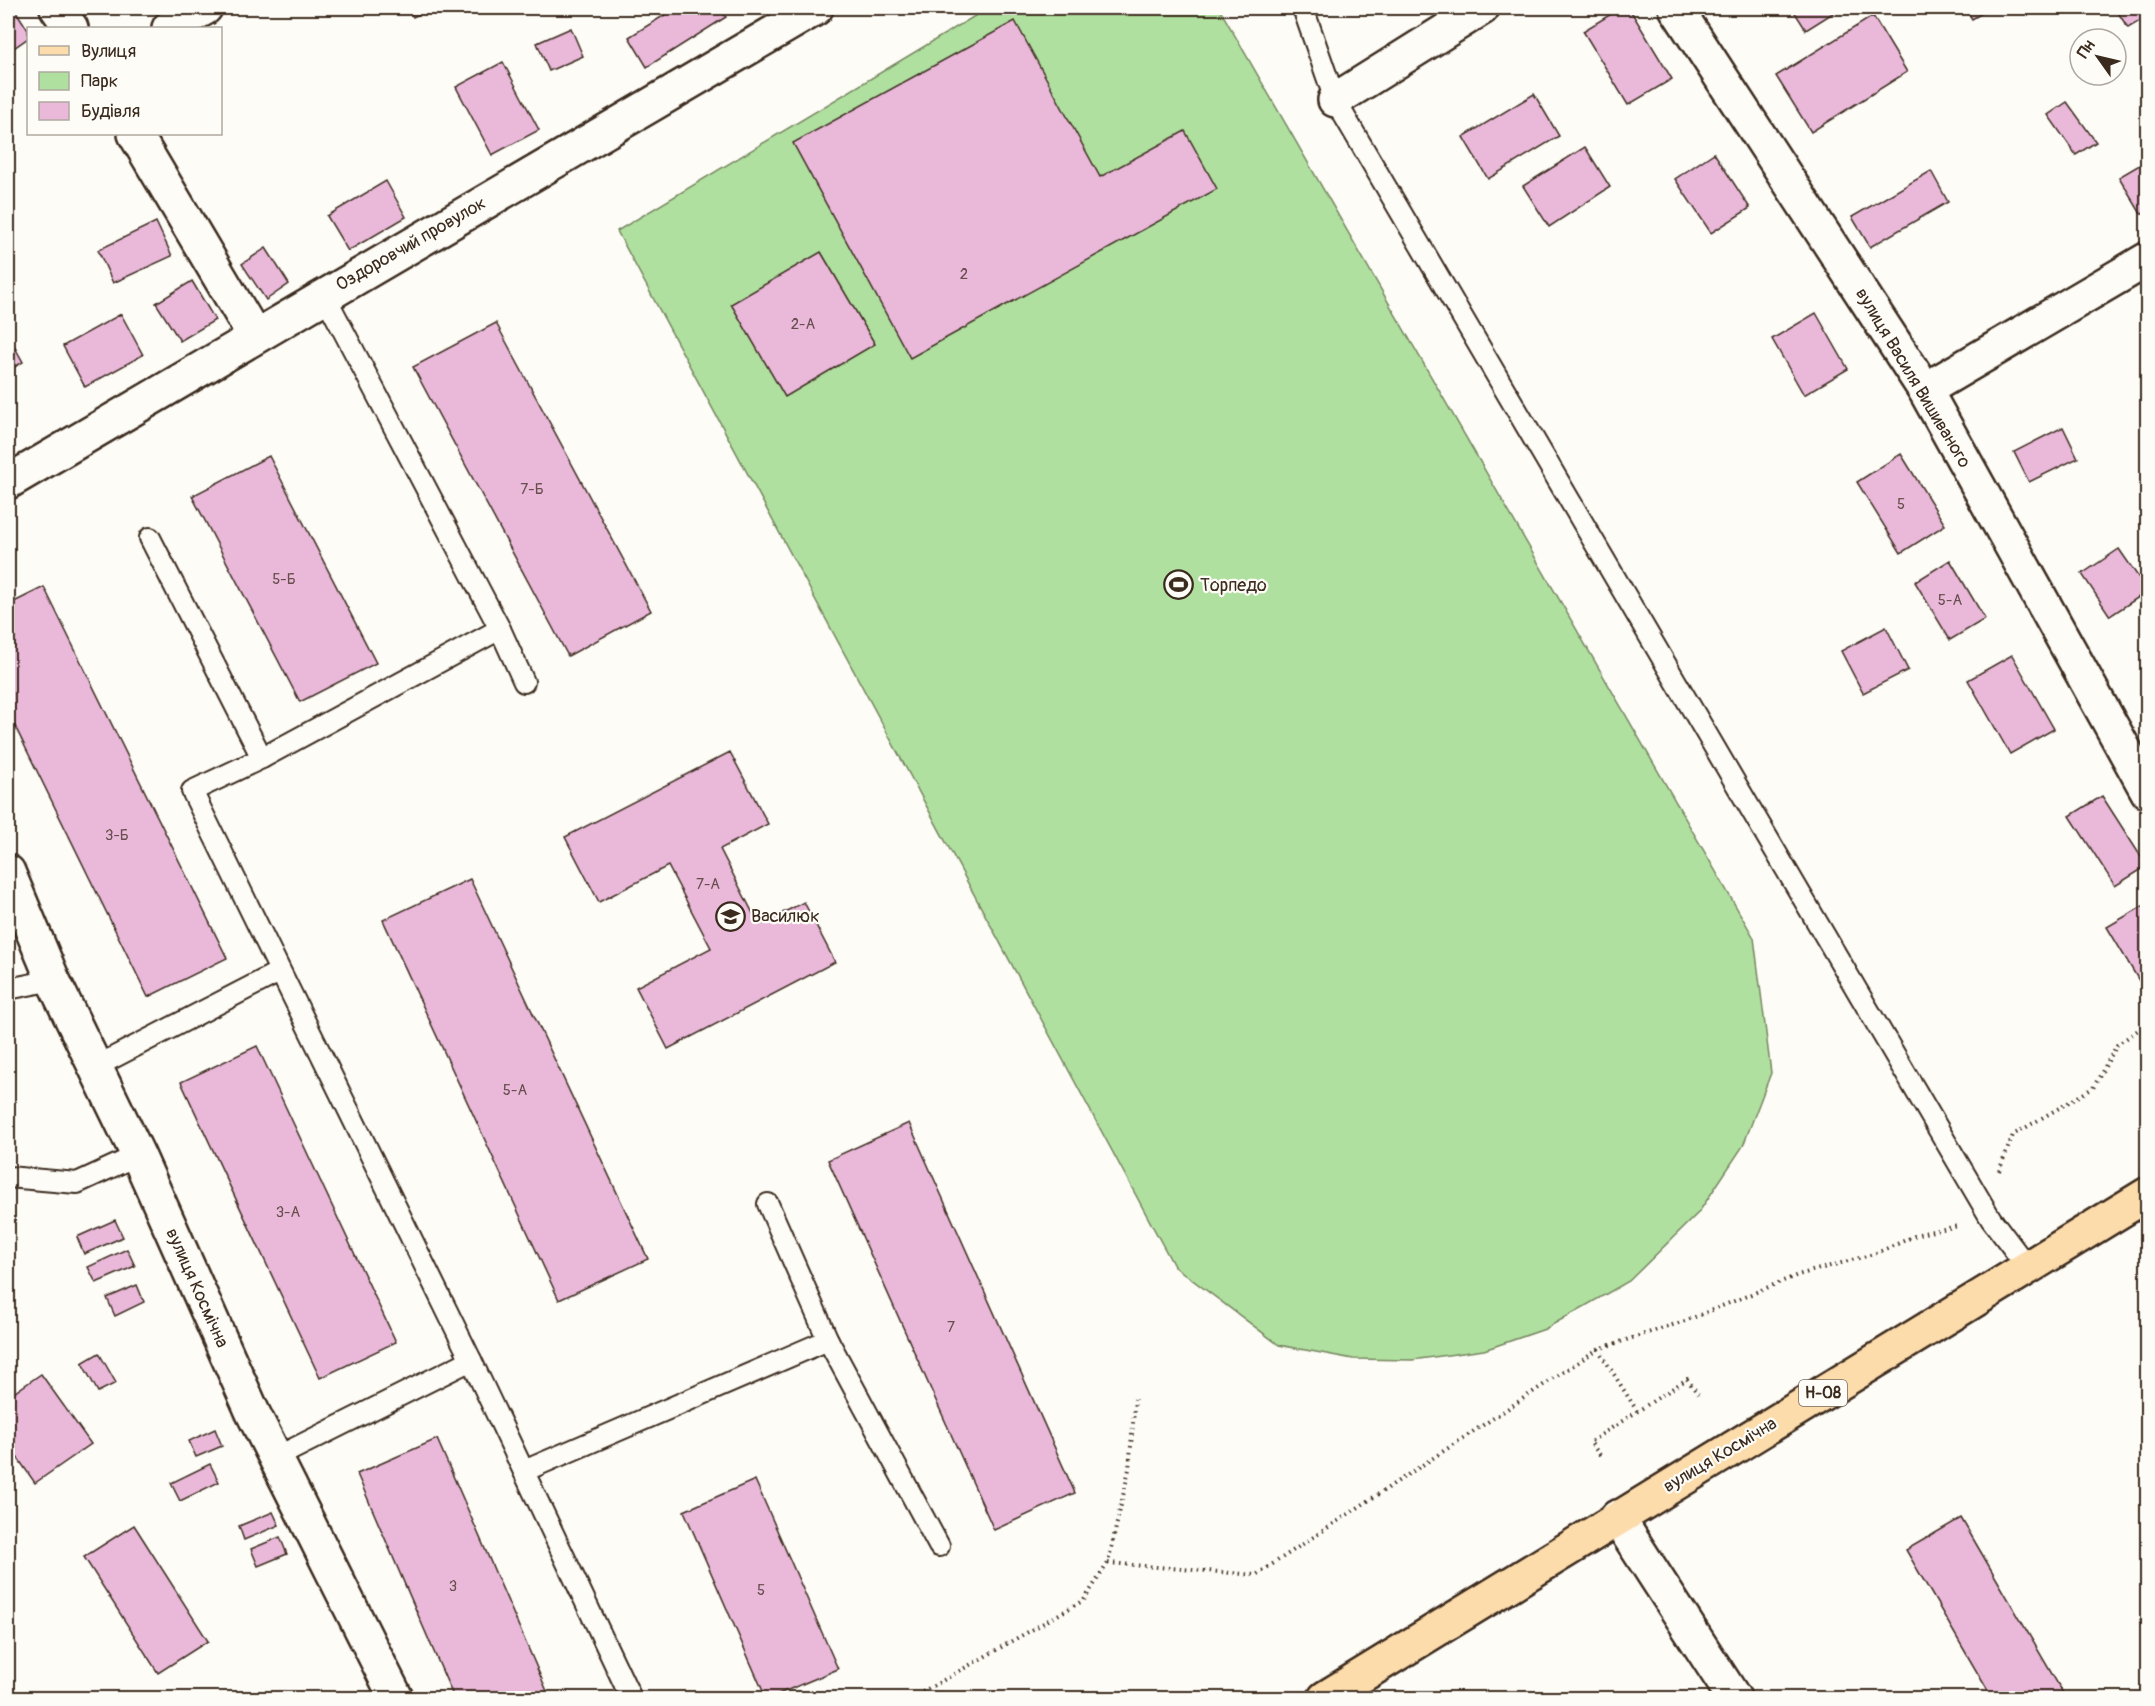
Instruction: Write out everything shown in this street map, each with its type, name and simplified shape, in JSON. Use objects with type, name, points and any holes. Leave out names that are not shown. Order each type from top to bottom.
[{"type":"main road","name":"вулиця Космічна","points":[[1325,1698],[1617,1517],[2148,1194]]},
{"type":"street","points":[[57,8],[70,27]]},
{"type":"street","points":[[171,27],[205,8]]},
{"type":"street","name":"Оздоровчий провулок","points":[[8,482],[254,335],[816,8]]},
{"type":"street","points":[[1335,100],[1482,8]]},
{"type":"street","name":"вулиця Василя Вишиваного","points":[[1676,8],[1925,390],[2148,792]]},
{"type":"street","points":[[136,135],[254,335]]},
{"type":"street","points":[[1925,390],[2148,259]]},
{"type":"street","name":"вулиця Космічна","points":[[8,872],[52,980],[138,1155],[275,1458],[396,1698]]},
{"type":"street","points":[[1617,1517],[1734,1698]]},
{"type":"lane","points":[[1303,8],[1335,100],[1991,1219],[2028,1268]]},
{"type":"lane","points":[[324,294],[500,629],[524,682]]},
{"type":"lane","points":[[150,538],[261,758]]},
{"type":"lane","points":[[500,629],[261,758],[192,791],[471,1360],[631,1698]]},
{"type":"lane","points":[[94,1067],[279,972]]},
{"type":"lane","points":[[8,989],[52,980]]},
{"type":"lane","points":[[8,1177],[77,1184],[138,1155]]},
{"type":"lane","points":[[768,1204],[828,1340],[939,1546]]},
{"type":"lane","points":[[524,1471],[828,1340]]},
{"type":"lane","points":[[275,1458],[471,1360]]},
{"type":"path","points":[[1108,1563],[1256,1575],[1598,1349],[1685,1321],[1798,1275],[1877,1252],[1919,1234],[1991,1219],[2001,1161],[2013,1136],[2093,1088],[2117,1045],[2148,1023]]},
{"type":"path","points":[[1598,1349],[1637,1411]]},
{"type":"path","points":[[1600,1455],[1590,1442],[1687,1379],[1698,1394]]},
{"type":"path","points":[[912,1698],[1084,1600],[1108,1563],[1129,1469],[1135,1399]]},
{"type":"green space","name":"Торпедо","points":[[988,8],[1219,8],[1754,938],[1771,1073],[1743,1146],[1699,1212],[1629,1281],[1545,1329],[1484,1350],[1412,1360],[1353,1359],[1279,1345],[1174,1266],[617,231]]},
{"type":"building","points":[[8,8],[14,8],[27,28],[27,39],[8,52]]},
{"type":"building","points":[[408,8],[431,8],[413,17]]},
{"type":"building","points":[[676,8],[719,8],[726,17],[647,67],[629,37]]},
{"type":"building","points":[[1621,8],[1629,8],[1672,79],[1628,105],[1583,31]]},
{"type":"building","points":[[1792,8],[1841,8],[1806,30]]},
{"type":"building","points":[[1965,8],[1991,8],[1972,19]]},
{"type":"building","points":[[2115,8],[2148,8],[2148,16],[2127,27]]},
{"type":"building","points":[[1873,16],[1907,72],[1811,132],[1776,76]]},
{"type":"building","points":[[1015,21],[1100,177],[1185,131],[1217,189],[910,358],[793,143]]},
{"type":"building","points":[[571,28],[583,56],[549,71],[537,43]]},
{"type":"building","points":[[503,62],[539,130],[492,155],[456,87]]},
{"type":"building","points":[[1534,94],[1559,136],[1488,179],[1463,137]]},
{"type":"building","points":[[2067,102],[2096,142],[2076,155],[2048,115]]},
{"type":"building","points":[[1585,147],[1610,187],[1549,227],[1523,186]]},
{"type":"building","points":[[1714,153],[1750,208],[1711,233],[1675,179]]},
{"type":"building","points":[[2148,160],[2148,210],[2141,214],[2119,177]]},
{"type":"building","points":[[1931,171],[1948,202],[1870,247],[1852,217]]},
{"type":"building","points":[[386,181],[406,217],[348,251],[327,216]]},
{"type":"building","points":[[156,222],[172,256],[113,283],[98,250]]},
{"type":"building","points":[[266,248],[289,284],[266,300],[242,264]]},
{"type":"building","points":[[821,252],[875,344],[785,397],[731,304]]},
{"type":"building","points":[[192,281],[215,320],[180,341],[156,303]]},
{"type":"building","points":[[1816,313],[1848,369],[1804,395],[1772,339]]},
{"type":"building","points":[[121,314],[143,355],[85,387],[63,346]]},
{"type":"building","points":[[496,323],[651,611],[568,656],[413,367]]},
{"type":"building","points":[[8,335],[23,362],[8,371]]},
{"type":"building","points":[[2063,427],[2078,458],[2029,482],[2014,452]]},
{"type":"building","points":[[1901,454],[1945,525],[1901,553],[1857,482]]},
{"type":"building","points":[[269,456],[376,663],[300,702],[192,496]]},
{"type":"building","points":[[2119,549],[2148,591],[2110,616],[2082,574]]},
{"type":"building","points":[[1950,560],[1985,619],[1950,640],[1915,582]]},
{"type":"building","points":[[44,587],[227,958],[148,997],[8,712],[8,605]]},
{"type":"building","points":[[1886,627],[1908,670],[1863,693],[1841,651]]},
{"type":"building","points":[[2012,655],[2054,729],[2010,754],[1968,680]]},
{"type":"building","points":[[730,752],[768,824],[720,849],[759,925],[804,902],[835,962],[668,1049],[636,987],[711,948],[668,866],[599,902],[565,837]]},
{"type":"building","points":[[2102,796],[2147,866],[2115,886],[2070,816]]},
{"type":"building","points":[[470,879],[648,1259],[559,1300],[383,920]]},
{"type":"building","points":[[2148,903],[2148,981],[2141,984],[2107,927]]},
{"type":"building","points":[[257,1046],[396,1342],[320,1378],[181,1082]]},
{"type":"building","points":[[909,1123],[1075,1493],[994,1530],[828,1160]]},
{"type":"building","points":[[115,1220],[123,1237],[84,1254],[77,1237]]},
{"type":"building","points":[[127,1249],[135,1266],[96,1283],[88,1267]]},
{"type":"building","points":[[137,1285],[144,1302],[115,1316],[107,1298]]},
{"type":"building","points":[[99,1353],[116,1383],[98,1392],[82,1363]]},
{"type":"building","points":[[41,1374],[91,1444],[35,1483],[8,1444],[8,1397]]},
{"type":"building","points":[[215,1429],[222,1446],[196,1457],[189,1441]]},
{"type":"building","points":[[437,1439],[550,1698],[454,1698],[357,1474]]},
{"type":"building","points":[[210,1464],[219,1482],[180,1501],[171,1483]]},
{"type":"building","points":[[755,1480],[838,1669],[769,1698],[766,1698],[684,1511]]},
{"type":"building","points":[[273,1512],[279,1525],[244,1540],[239,1526]]},
{"type":"building","points":[[1961,1518],[2066,1698],[1992,1698],[1906,1550]]},
{"type":"building","points":[[134,1525],[208,1641],[158,1673],[84,1557]]},
{"type":"building","points":[[280,1537],[287,1554],[258,1566],[251,1549]]},
{"type":"place","name":"Торпедо","points":[[1179,585]]},
{"type":"place","name":"Василюк","points":[[730,916]]}]
